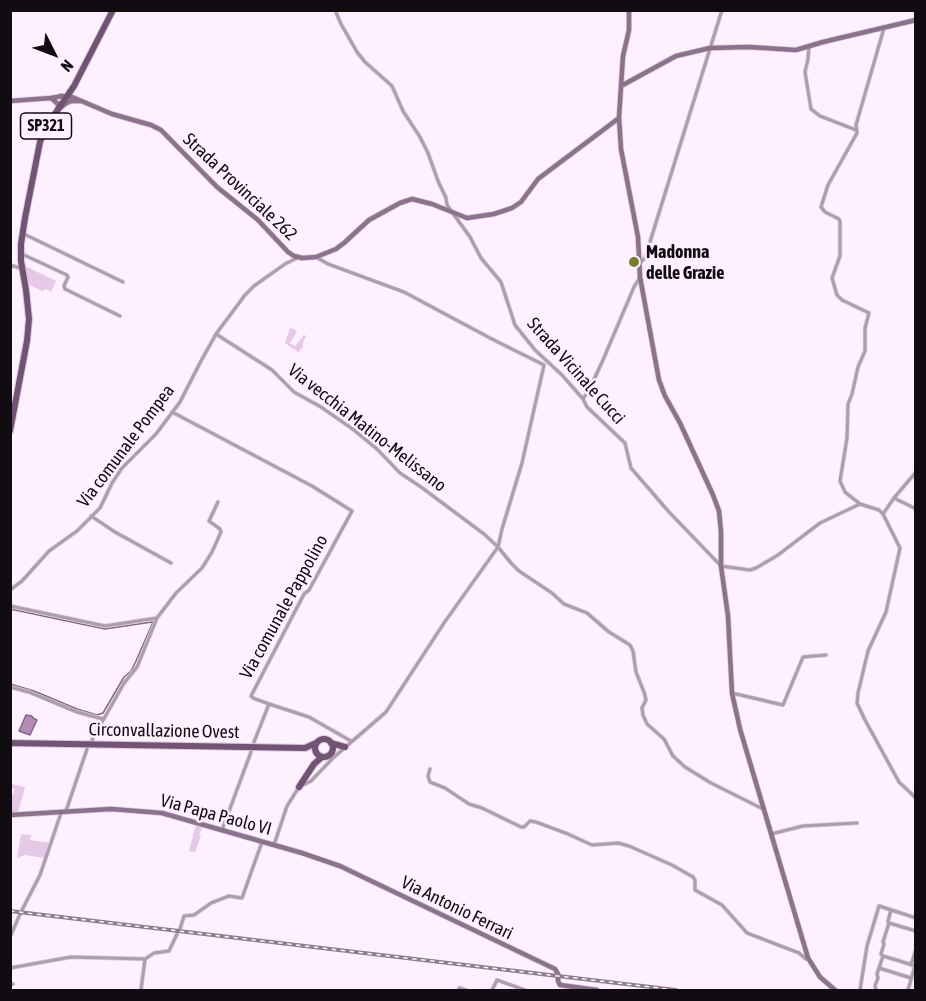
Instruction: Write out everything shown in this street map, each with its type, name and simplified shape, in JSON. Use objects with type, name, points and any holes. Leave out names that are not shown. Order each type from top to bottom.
[{"type":"main road","name":"SP321","points":[[10,431],[29,319],[22,268],[22,233],[40,142],[63,97],[74,86],[113,10]]},
{"type":"main road","points":[[299,787],[314,764],[323,739],[332,746],[343,746]]},
{"type":"main road","name":"Circonvallazione Ovest","points":[[10,742],[305,748],[317,751]]},
{"type":"main road","points":[[317,751],[330,754],[332,746]]},
{"type":"street","name":"Strada Vicinale Cucci","points":[[335,10],[340,24],[357,52],[392,86],[403,111],[428,153],[447,205],[470,237],[481,258],[501,282],[515,325],[584,399],[587,407],[625,443],[631,468],[721,566]]},
{"type":"street","points":[[629,10],[629,30],[622,56],[621,149],[638,237],[640,278],[659,380],[719,511],[721,566],[728,616],[732,693],[740,729],[808,958],[820,977],[835,990]]},
{"type":"street","points":[[639,264],[645,258],[722,10]]},
{"type":"street","points":[[621,86],[676,56],[710,48],[749,47],[796,50],[915,20]]},
{"type":"street","points":[[884,28],[861,104],[856,125],[857,133],[828,185],[820,207],[840,222],[840,256],[832,278],[837,295],[842,300],[869,313],[865,328],[865,351],[848,404],[847,438],[840,481],[845,492],[860,504],[879,510],[883,514],[900,548],[886,612],[868,651],[857,703],[899,782],[915,798]]},
{"type":"street","points":[[809,46],[806,72],[811,109],[820,116],[856,130]]},
{"type":"street","points":[[74,86],[75,95],[82,101]]},
{"type":"street","name":"Strada Provinciale 262","points":[[51,98],[63,100],[63,97],[72,97],[112,114],[161,130],[217,187],[258,220],[288,252],[298,257],[316,257],[336,249],[369,220],[412,199],[432,204],[467,218],[494,214],[512,208],[521,202],[538,179],[620,118]]},
{"type":"street","points":[[10,101],[51,98],[58,105],[58,110]]},
{"type":"street","points":[[58,110],[65,104],[82,101]]},
{"type":"street","points":[[22,233],[123,282]]},
{"type":"street","points":[[21,254],[66,274],[68,277],[64,286],[67,290],[120,316]]},
{"type":"street","name":"Via comunale Pompea","points":[[10,590],[22,581],[49,551],[77,531],[100,508],[122,468],[156,434],[180,402],[216,334],[244,295],[298,257]]},
{"type":"street","points":[[274,845],[287,806],[299,787],[311,781],[343,746],[386,712],[444,623],[498,547],[522,463],[544,365],[404,292],[328,264],[316,257]]},
{"type":"street","points":[[10,265],[22,268]]},
{"type":"street","points":[[584,399],[640,278]]},
{"type":"street","name":"Via vecchia Matino-Melissano","points":[[216,334],[272,370],[294,392],[354,430],[377,449],[400,473],[450,508],[498,547]]},
{"type":"street","name":"Via comunale Pappolino","points":[[172,412],[312,486],[352,511],[309,590],[304,594],[251,696],[268,704],[254,742]]},
{"type":"street","points":[[883,514],[915,472]]},
{"type":"street","points":[[894,498],[915,509]]},
{"type":"street","points":[[92,740],[124,683],[137,667],[157,618],[176,593],[202,568],[212,552],[221,532],[208,521],[218,502]]},
{"type":"street","points":[[721,566],[750,570],[756,568],[778,555],[820,523],[860,504]]},
{"type":"street","points":[[92,516],[115,532],[171,563]]},
{"type":"street","points":[[498,547],[519,571],[539,583],[564,604],[587,613],[609,632],[630,645],[646,700],[642,708],[643,715],[647,724],[664,739],[673,756],[711,783],[764,810]]},
{"type":"street","points":[[10,606],[105,626],[157,618]]},
{"type":"street","points":[[732,693],[783,705],[803,657],[826,655]]},
{"type":"street","points":[[10,687],[104,719]]},
{"type":"street","points":[[268,704],[309,717],[351,741]]},
{"type":"street","points":[[10,937],[40,875],[87,749]]},
{"type":"street","points":[[222,830],[251,752]]},
{"type":"street","points":[[430,769],[428,776],[430,782],[445,788],[469,804],[521,827],[530,821],[536,822],[592,845],[618,843],[672,865],[693,877],[695,890],[722,905],[747,933],[808,958]]},
{"type":"street","name":"Via Papa Paolo VI","points":[[10,815],[111,809],[162,813],[274,845],[340,867]]},
{"type":"street","points":[[771,834],[803,826],[857,823]]},
{"type":"street","points":[[180,929],[184,916],[194,915],[211,903],[229,896],[242,898],[262,842]]},
{"type":"street","name":"Via Antonio Ferrari","points":[[340,867],[555,969],[558,972],[559,988]]},
{"type":"street","points":[[860,990],[867,946],[879,906],[915,918]]},
{"type":"street","points":[[883,990],[876,989],[875,986],[891,910]]},
{"type":"street","points":[[889,923],[915,932]]},
{"type":"street","points":[[10,968],[71,957],[145,959],[154,953],[169,951],[177,934]]},
{"type":"street","points":[[908,990],[914,966],[915,949]]},
{"type":"street","points":[[883,956],[914,966]]},
{"type":"street","points":[[141,990],[145,959]]},
{"type":"street","points":[[879,968],[911,978]]},
{"type":"street","points":[[492,990],[496,980],[525,990]]},
{"type":"street","points":[[459,988],[466,990]]},
{"type":"street","points":[[559,988],[596,990]]},
{"type":"shaded area","points":[[25,266],[56,281],[51,292],[28,284]]},
{"type":"shaded area","points":[[290,328],[297,332],[290,343],[295,346],[304,335],[306,336],[303,347],[298,352],[285,343]]},
{"type":"shaded area","points":[[26,715],[37,720],[30,735],[19,731]]},
{"type":"shaded area","points":[[11,784],[25,787],[18,813],[11,812],[10,800],[15,790]]},
{"type":"shaded area","points":[[196,824],[205,828],[202,828],[199,835],[201,836],[195,852],[189,851]]},
{"type":"shaded area","points":[[21,834],[31,835],[30,840],[51,843],[45,858],[25,855],[17,858]]},
{"type":"waterway","points":[[10,609],[105,629],[152,622]]},
{"type":"waterway","points":[[10,684],[34,691],[77,709],[97,715],[103,713],[124,677],[131,671],[153,622]]},
{"type":"railway","points":[[10,911],[676,990]]},
{"type":"place","name":"Madonna delle Grazie","points":[[634,262]]}]
